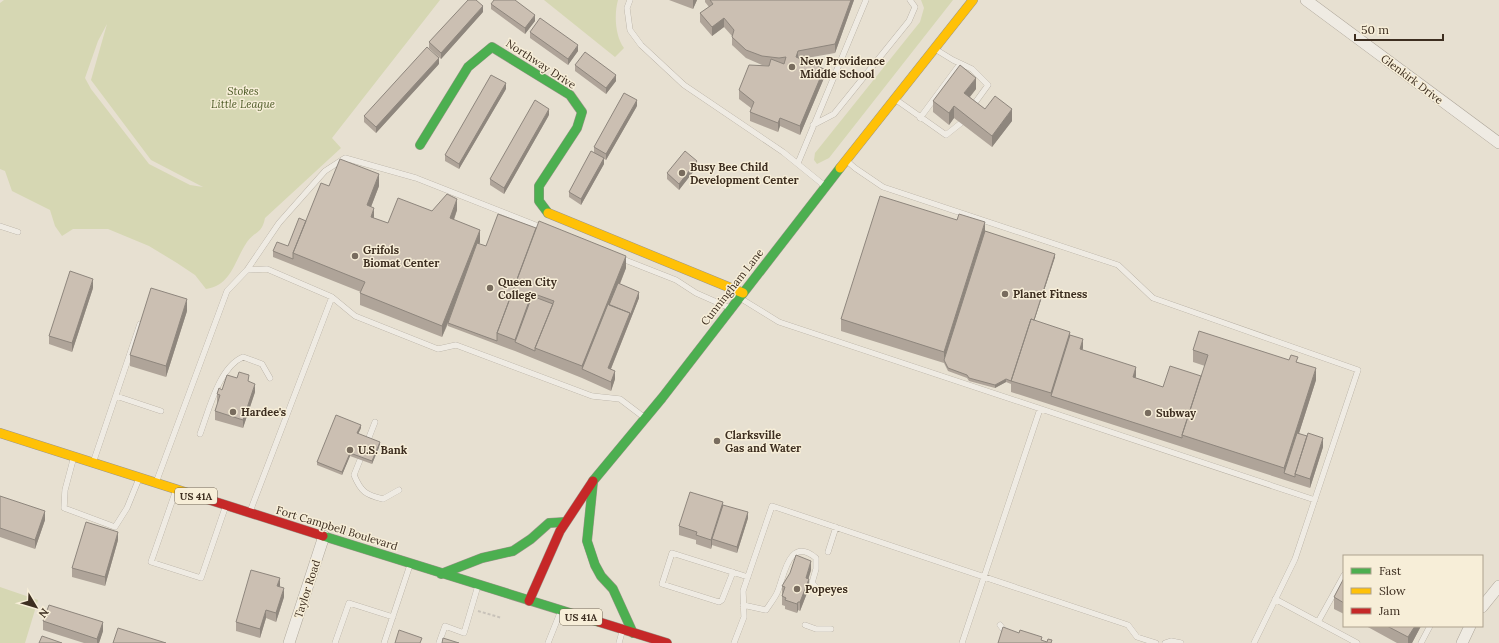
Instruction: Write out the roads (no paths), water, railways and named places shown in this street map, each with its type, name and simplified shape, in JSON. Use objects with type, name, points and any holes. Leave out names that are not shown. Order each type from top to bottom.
[{"type":"main road","name":"Cunningham Lane","points":[[529,601],[545,562],[565,522],[593,482],[646,418],[846,160],[973,0]]},
{"type":"main road","name":"Northway Drive","points":[[420,145],[468,67],[492,47],[570,95],[582,112],[576,128],[539,186],[539,201],[546,212],[741,295]]},
{"type":"main road","name":"Fort Campbell Boulevard","points":[[0,433],[140,477],[250,514],[668,643]]},
{"type":"main road","points":[[593,482],[587,541],[595,565],[601,576],[613,589],[633,633]]},
{"type":"main road","points":[[441,574],[482,558],[494,557],[513,550],[531,539],[549,523],[565,522]]},
{"type":"street","name":"Glenkirk Drive","points":[[1306,0],[1499,144]]},
{"type":"street","name":"Taylor Road","points":[[289,643],[324,536]]},
{"type":"street","points":[[1483,606],[1499,586]]},
{"type":"street","points":[[1462,643],[1470,627]]},
{"type":"lane","points":[[630,0],[627,8],[630,30],[641,45],[684,85],[798,164],[826,187]]},
{"type":"lane","points":[[798,164],[866,0]]},
{"type":"lane","points":[[813,125],[834,114],[909,21],[915,7],[910,0]]},
{"type":"lane","points":[[935,48],[960,64],[972,69],[988,85],[971,109]]},
{"type":"lane","points":[[920,118],[960,64]]},
{"type":"lane","points":[[947,80],[953,86]]},
{"type":"lane","points":[[934,98],[940,102]]},
{"type":"lane","points":[[969,98],[976,103]]},
{"type":"lane","points":[[895,99],[946,135],[961,123]]},
{"type":"lane","points":[[156,483],[227,291],[247,270],[280,223],[325,171],[345,158],[416,178],[550,230]]},
{"type":"lane","points":[[846,160],[883,187],[1118,265],[1153,298],[1358,370],[1295,559],[1254,643]]},
{"type":"lane","points":[[0,226],[18,232]]},
{"type":"lane","points":[[617,256],[676,280],[696,294],[731,308]]},
{"type":"lane","points":[[247,270],[267,269],[332,297],[355,316],[438,349],[456,345],[592,396],[620,400],[646,418]]},
{"type":"lane","points":[[741,295],[779,322],[1315,500]]},
{"type":"lane","points":[[250,514],[332,297]]},
{"type":"lane","points":[[93,463],[140,324]]},
{"type":"lane","points":[[200,434],[224,372],[235,360],[243,357],[262,364],[270,378]]},
{"type":"lane","points":[[116,396],[161,411]]},
{"type":"lane","points":[[962,643],[1040,409]]},
{"type":"lane","points":[[368,440],[375,422]]},
{"type":"lane","points":[[74,456],[66,490],[64,508],[115,527],[127,508],[140,477]]},
{"type":"lane","points":[[360,460],[354,475],[359,489],[371,496],[383,499],[399,490]]},
{"type":"lane","points":[[176,489],[151,562],[201,578],[226,506]]},
{"type":"lane","points":[[734,643],[744,617],[743,591],[772,506],[1128,625],[1141,641],[1156,643]]},
{"type":"lane","points":[[828,552],[836,527]]},
{"type":"lane","points":[[733,572],[722,600],[719,602],[662,584],[672,553],[733,572],[748,577]]},
{"type":"lane","points":[[743,605],[766,610],[777,593],[787,563],[793,554],[802,553],[812,555],[816,558],[816,569],[812,583],[817,588]]},
{"type":"lane","points":[[384,643],[410,564]]},
{"type":"lane","points":[[1318,622],[1343,577]]},
{"type":"lane","points":[[439,643],[445,626],[464,633],[478,585]]},
{"type":"lane","points":[[1276,599],[1356,643]]},
{"type":"lane","points":[[335,643],[349,603],[393,617]]},
{"type":"lane","points":[[548,643],[561,611]]},
{"type":"lane","points":[[805,625],[816,629],[831,629]]},
{"type":"lane","points":[[1000,625],[1005,634],[1011,636]]},
{"type":"lane","points":[[1421,643],[1429,627]]},
{"type":"lane","points":[[619,643],[623,630]]},
{"type":"lane","points":[[1165,643],[1172,641],[1182,643]]},
{"type":"place","name":"New Providence Middle School","points":[[792,67]]},
{"type":"place","name":"Busy Bee Child Development Center","points":[[682,173]]},
{"type":"place","name":"Grifols Biomat Center","points":[[355,256]]},
{"type":"place","name":"Queen City College","points":[[490,288]]},
{"type":"place","name":"Planet Fitness","points":[[1005,294]]},
{"type":"place","name":"Hardee's","points":[[233,412]]},
{"type":"place","name":"Subway","points":[[1148,413]]},
{"type":"place","name":"Clarksville Gas and Water","points":[[717,441]]},
{"type":"place","name":"U.S. Bank","points":[[350,450]]},
{"type":"place","name":"Popeyes","points":[[797,589]]},
{"type":"park label","name":"Stokes Little League","points":[[243,97]]}]
